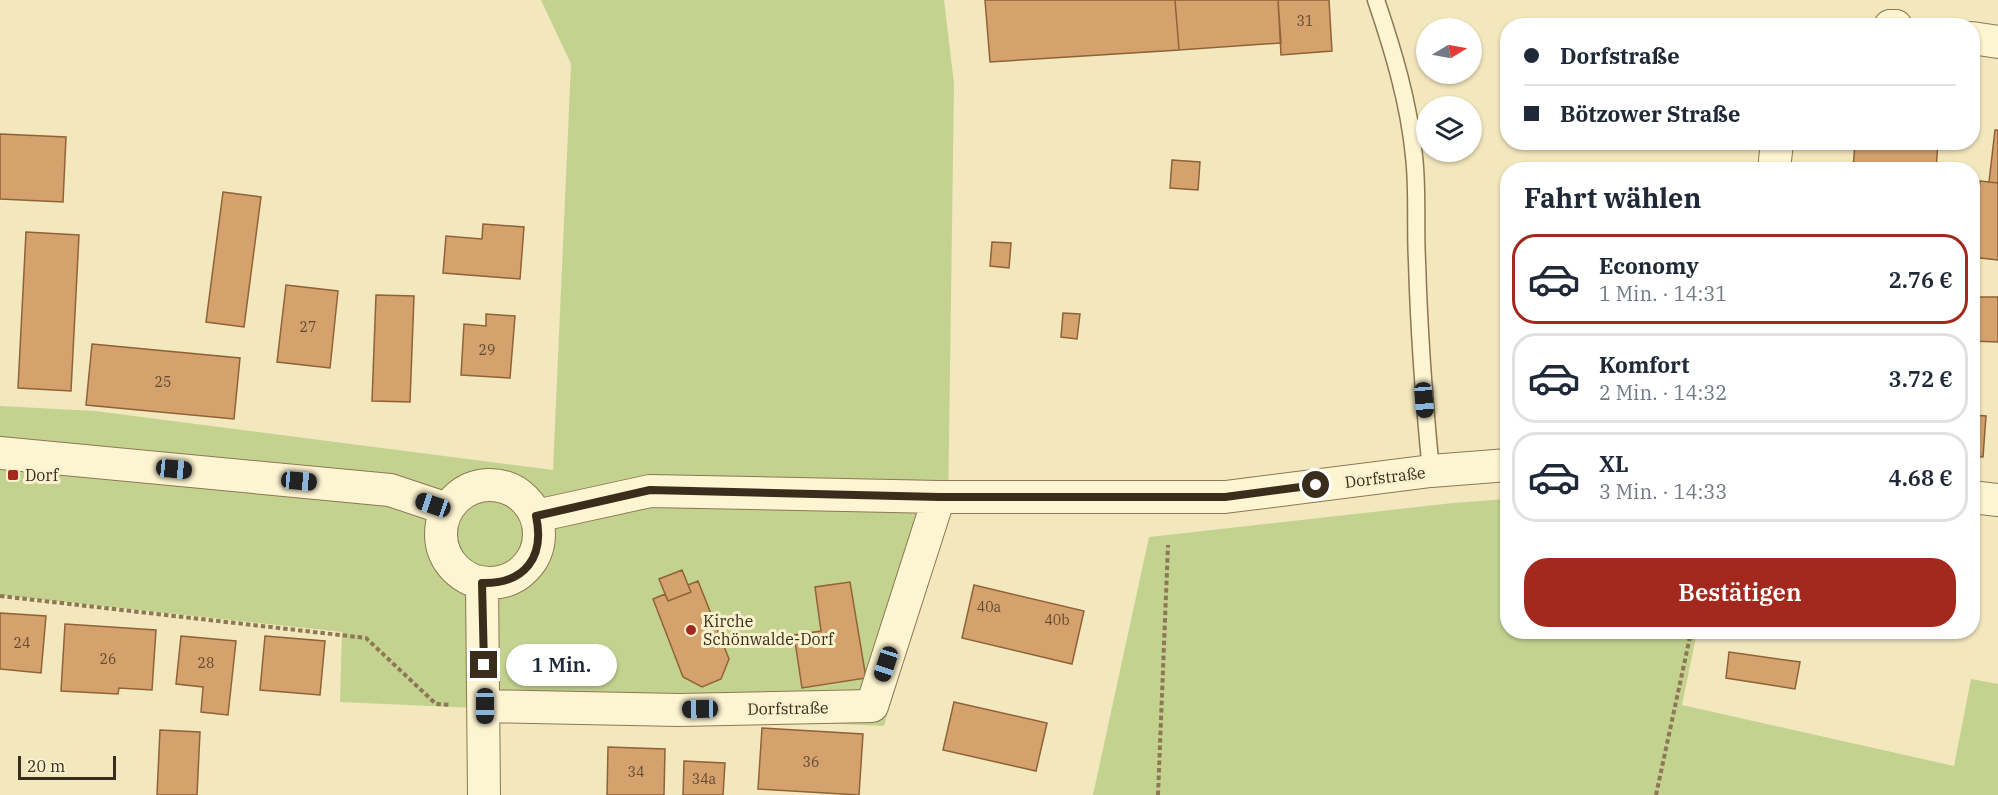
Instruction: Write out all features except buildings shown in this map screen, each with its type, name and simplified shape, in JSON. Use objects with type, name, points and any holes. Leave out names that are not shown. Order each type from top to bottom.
[{"type":"street","points":[[1980,39],[1998,42]]},
{"type":"street","points":[[0,453],[390,490],[447,509]]},
{"type":"street","name":"Dorfstraße","points":[[536,516],[650,490],[939,497],[1225,497],[1431,471],[1500,466]]},
{"type":"street","points":[[486,485],[502,486],[516,492],[528,502],[536,516],[539,531],[538,545],[533,559],[523,571],[511,579],[497,583],[482,583],[467,578],[454,568],[446,555],[441,540],[442,524],[447,509],[457,497],[470,489],[486,485]]},
{"type":"street","name":"Dorfstraße","points":[[485,706],[679,710],[872,706],[939,497]]},
{"type":"street","points":[[1980,498],[1998,500]]},
{"type":"street","points":[[482,583],[485,706],[484,795]]},
{"type":"lane","points":[[1376,0],[1397,70],[1409,121],[1414,157],[1424,400],[1431,471]]},
{"type":"path","points":[[1158,795],[1168,545]]},
{"type":"path","points":[[0,596],[366,638],[436,704],[485,706]]},
{"type":"path","points":[[1656,795],[1689,639]]},
{"type":"green space","points":[[541,0],[944,0],[954,84],[948,512],[884,726],[340,702],[342,632],[0,595],[0,406],[95,411],[553,470],[571,64]]},
{"type":"green space","points":[[1500,500],[1500,639],[1696,639],[1682,705],[1954,766],[1971,679],[1998,684],[1998,795],[1093,795],[1149,537]]},
{"type":"place","name":"Dorf","points":[[13,475]]},
{"type":"place","name":"Kirche Schönwalde-Dorf","points":[[691,630]]},
{"type":"route","points":[[484,665],[482,583],[497,583],[511,579],[523,571],[533,559],[538,545],[539,531],[536,516],[650,490],[939,497],[1225,497],[1316,485]]}]
